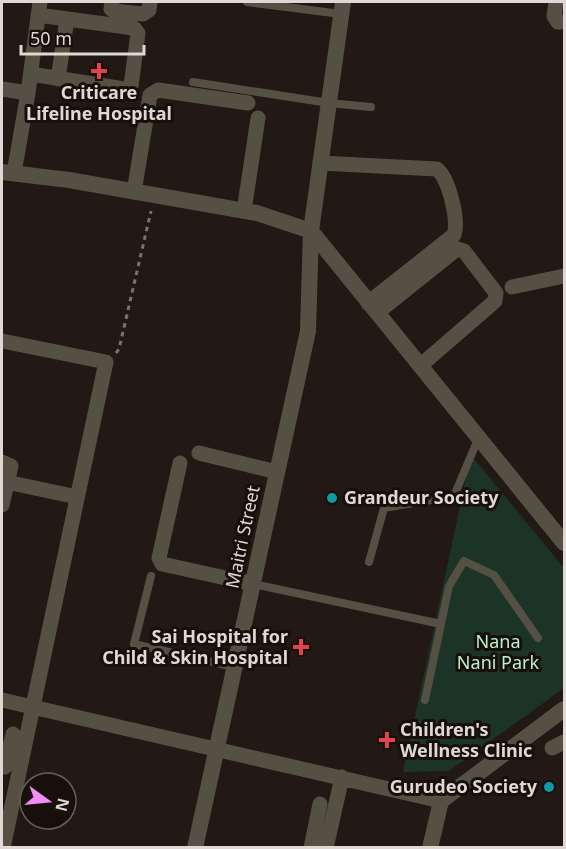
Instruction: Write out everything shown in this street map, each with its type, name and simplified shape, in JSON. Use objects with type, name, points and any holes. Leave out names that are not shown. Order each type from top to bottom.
[{"type":"street","points":[[112,2],[111,9],[114,11],[143,14],[149,10],[150,2]]},
{"type":"street","points":[[556,2],[554,16],[558,21],[564,22]]},
{"type":"street","points":[[31,74],[124,89],[131,86],[138,33],[134,28],[67,19],[39,8],[28,93],[8,172],[244,211],[311,231],[564,543]]},
{"type":"street","name":"Maitri Street","points":[[195,847],[308,332],[311,231],[342,8]]},
{"type":"street","points":[[58,80],[67,19]]},
{"type":"street","points":[[2,89],[28,93]]},
{"type":"street","points":[[134,192],[150,95],[158,90],[248,103]]},
{"type":"street","points":[[244,211],[258,118]]},
{"type":"street","points":[[320,163],[437,169],[445,176],[457,226],[454,235],[373,308]]},
{"type":"street","points":[[373,308],[457,249],[464,251],[496,293],[495,301],[420,366]]},
{"type":"street","points":[[512,287],[564,276]]},
{"type":"street","points":[[2,341],[106,362],[32,706],[9,771]]},
{"type":"street","points":[[199,453],[277,472]]},
{"type":"street","points":[[2,462],[11,466],[4,481],[2,505]]},
{"type":"street","points":[[180,463],[159,558],[162,564],[253,584]]},
{"type":"street","points":[[4,481],[77,497]]},
{"type":"street","points":[[2,700],[217,747],[441,801]]},
{"type":"street","points":[[430,848],[441,801],[564,711]]},
{"type":"street","points":[[3,840],[13,734]]},
{"type":"street","points":[[326,848],[342,777]]},
{"type":"street","points":[[311,848],[320,804]]},
{"type":"lane","points":[[247,2],[342,8]]},
{"type":"lane","points":[[193,82],[328,104],[371,107]]},
{"type":"lane","points":[[369,562],[384,508],[454,496],[478,438]]},
{"type":"lane","points":[[425,700],[449,586],[464,561],[494,575],[538,638]]},
{"type":"lane","points":[[151,576],[134,644],[236,668]]},
{"type":"lane","points":[[253,584],[441,624]]},
{"type":"path","points":[[106,362],[119,349],[155,195]]},
{"type":"green space","name":"Nana Nani Park","points":[[471,455],[564,568],[564,688],[449,771],[403,772]]},
{"type":"place","name":"Criticare Lifeline Hospital","points":[[99,71]]},
{"type":"place","name":"Grandeur Society","points":[[332,498]]},
{"type":"place","name":"Sai Hospital for Child & Skin Hospital","points":[[301,647]]},
{"type":"place","name":"Children's Wellness Clinic","points":[[387,740]]},
{"type":"place","name":"Gurudeo Society","points":[[549,787]]}]
